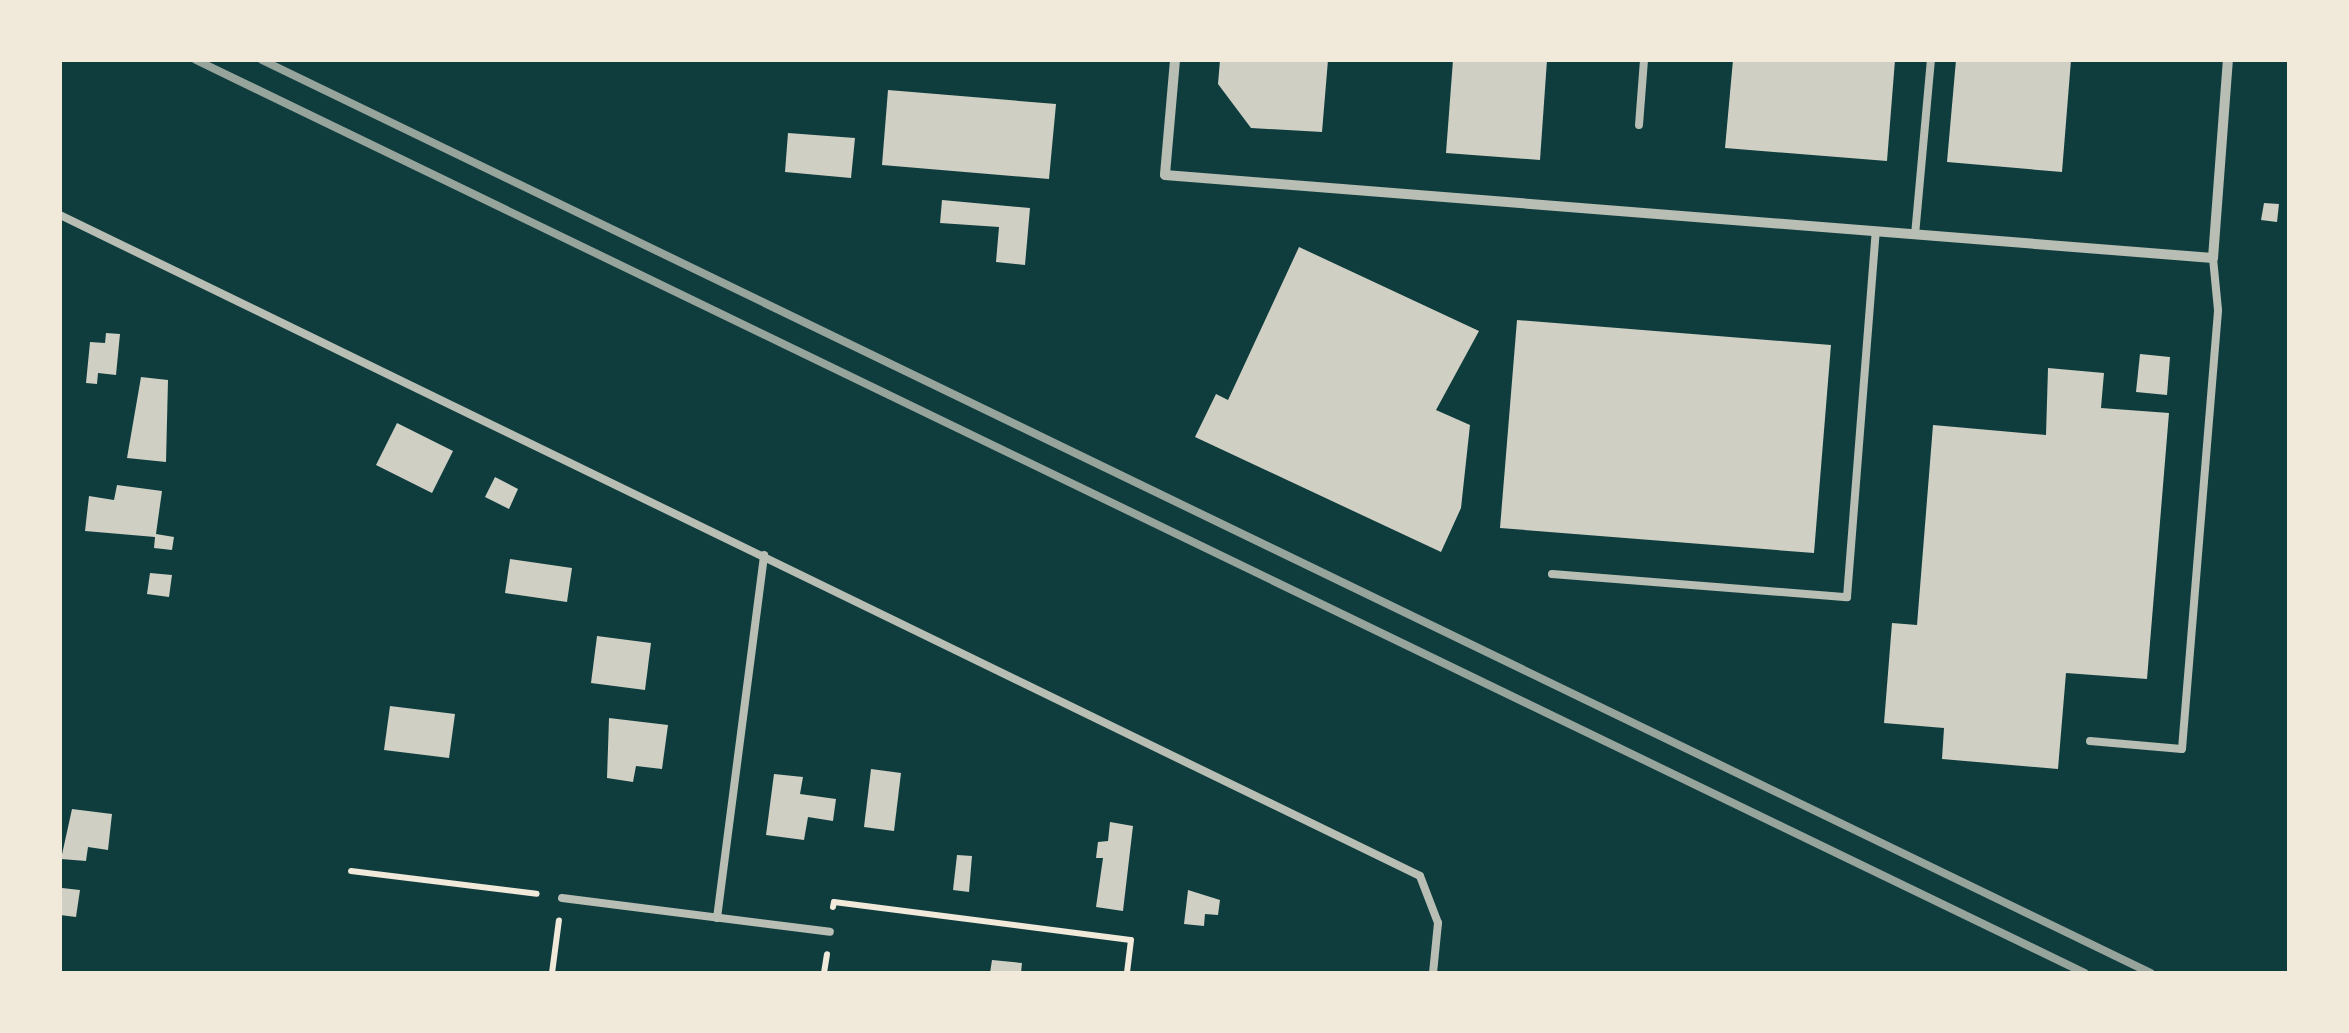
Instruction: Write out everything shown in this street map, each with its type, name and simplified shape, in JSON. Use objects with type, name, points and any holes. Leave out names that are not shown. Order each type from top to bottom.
[{"type":"street","points":[[1175,60],[1166,176],[2213,258],[2228,60]]},
{"type":"lane","points":[[1639,125],[1644,60]]},
{"type":"lane","points":[[1915,234],[1931,60]]},
{"type":"lane","points":[[60,215],[1420,876],[1438,923],[1433,973]]},
{"type":"lane","points":[[1552,574],[1847,598],[1876,232]]},
{"type":"lane","points":[[2090,741],[2182,749],[2218,310],[2213,258]]},
{"type":"lane","points":[[718,918],[764,555]]},
{"type":"lane","points":[[562,898],[830,932]]},
{"type":"path","points":[[350,871],[562,898],[552,973]]},
{"type":"path","points":[[824,973],[834,902],[1131,940],[1126,973]]},
{"type":"building","points":[[1220,60],[1328,60],[1322,132],[1251,128],[1218,84]]},
{"type":"building","points":[[1453,60],[1547,60],[1540,160],[1446,153]]},
{"type":"building","points":[[1733,60],[1895,60],[1887,161],[1725,148]]},
{"type":"building","points":[[1956,60],[2071,60],[2062,172],[1947,162]]},
{"type":"building","points":[[888,90],[1056,104],[1049,179],[882,165]]},
{"type":"building","points":[[788,133],[855,138],[851,178],[785,172]]},
{"type":"building","points":[[942,200],[1030,208],[1025,265],[996,262],[999,227],[940,223]]},
{"type":"building","points":[[2264,203],[2279,204],[2277,222],[2261,220]]},
{"type":"building","points":[[1299,247],[1479,331],[1436,410],[1470,425],[1461,508],[1441,552],[1195,437],[1216,394],[1228,400]]},
{"type":"building","points":[[1517,320],[1831,345],[1814,553],[1500,528]]},
{"type":"building","points":[[106,333],[120,334],[116,375],[98,373],[97,384],[86,383],[90,342],[105,343]]},
{"type":"building","points":[[2140,354],[2170,357],[2167,395],[2136,392]]},
{"type":"building","points":[[2048,368],[2104,373],[2101,408],[2169,413],[2147,679],[2066,673],[2058,769],[1942,759],[1944,728],[1884,723],[1892,623],[1917,625],[1933,425],[2046,435]]},
{"type":"building","points":[[141,377],[168,380],[166,462],[127,458]]},
{"type":"building","points":[[397,423],[453,451],[432,493],[376,465]]},
{"type":"building","points":[[495,477],[518,489],[509,509],[485,497]]},
{"type":"building","points":[[117,485],[162,491],[156,534],[174,537],[172,550],[154,548],[155,537],[85,531],[89,496],[114,500]]},
{"type":"building","points":[[510,559],[572,568],[567,602],[505,593]]},
{"type":"building","points":[[150,573],[172,575],[169,597],[147,594]]},
{"type":"building","points":[[597,636],[651,643],[645,690],[591,683]]},
{"type":"building","points":[[390,706],[455,714],[449,758],[384,750]]},
{"type":"building","points":[[609,718],[668,725],[662,769],[636,766],[633,782],[607,778]]},
{"type":"building","points":[[871,769],[901,773],[894,831],[864,827]]},
{"type":"building","points":[[774,774],[803,777],[800,794],[836,799],[833,821],[808,817],[804,840],[766,835]]},
{"type":"building","points":[[72,809],[112,814],[108,850],[88,847],[86,861],[61,859]]},
{"type":"building","points":[[1110,822],[1133,826],[1123,911],[1096,907],[1103,858],[1096,858],[1098,842],[1108,841]]},
{"type":"building","points":[[957,855],[972,856],[969,892],[953,890]]},
{"type":"building","points":[[62,888],[80,890],[76,917],[60,915]]},
{"type":"building","points":[[1188,890],[1220,900],[1218,915],[1205,914],[1204,926],[1184,924]]},
{"type":"building","points":[[992,960],[1022,963],[1021,973],[990,973]]},
{"type":"railway","points":[[196,60],[2085,973]]},
{"type":"railway","points":[[262,60],[2151,973]]}]
